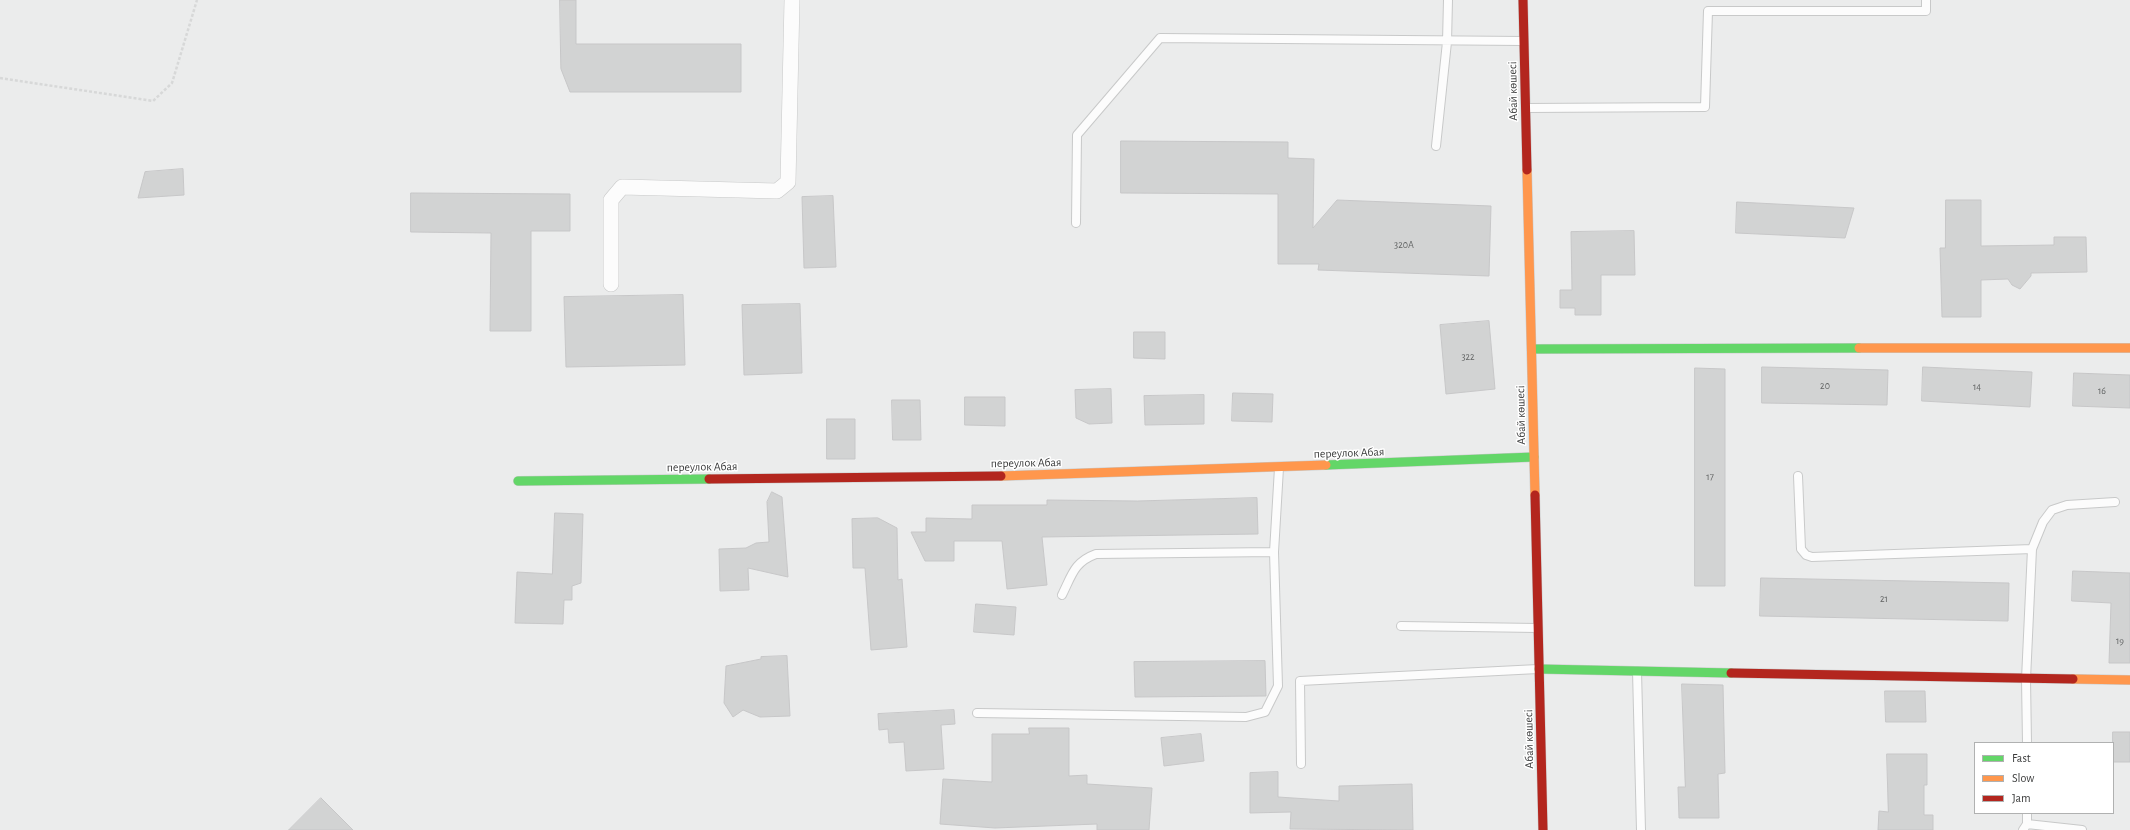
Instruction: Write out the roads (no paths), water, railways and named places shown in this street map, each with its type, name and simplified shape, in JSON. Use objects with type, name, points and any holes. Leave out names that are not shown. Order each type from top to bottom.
[{"type":"street","points":[[611,284],[611,200],[622,187],[777,191],[788,182],[792,0]]},
{"type":"street","name":"Абай көшесі","points":[[1523,0],[1543,830]]},
{"type":"street","points":[[1532,349],[2130,348]]},
{"type":"street","name":"переулок Абая","points":[[518,481],[1015,476],[1534,457]]},
{"type":"street","points":[[1539,669],[2130,680]]},
{"type":"lane","points":[[1436,146],[1447,42],[1448,0]]},
{"type":"lane","points":[[1526,108],[1705,107],[1708,11],[1926,11],[1926,0]]},
{"type":"lane","points":[[1076,223],[1077,135],[1160,38],[1447,42],[1524,41]]},
{"type":"lane","points":[[977,713],[1246,717],[1265,712],[1278,686],[1274,552],[1279,467]]},
{"type":"lane","points":[[1798,476],[1801,549],[1806,555],[1812,557],[2032,549]]},
{"type":"lane","points":[[2027,742],[2026,679],[2032,549],[2043,522],[2052,510],[2067,505],[2115,502]]},
{"type":"lane","points":[[1062,595],[1074,570],[1082,559],[1096,554],[1274,552]]},
{"type":"lane","points":[[1401,626],[1538,628]]},
{"type":"lane","points":[[1301,764],[1300,681],[1539,669]]},
{"type":"lane","points":[[1638,671],[1641,830]]},
{"type":"lane","points":[[2027,814],[2025,827],[2082,830]]}]
